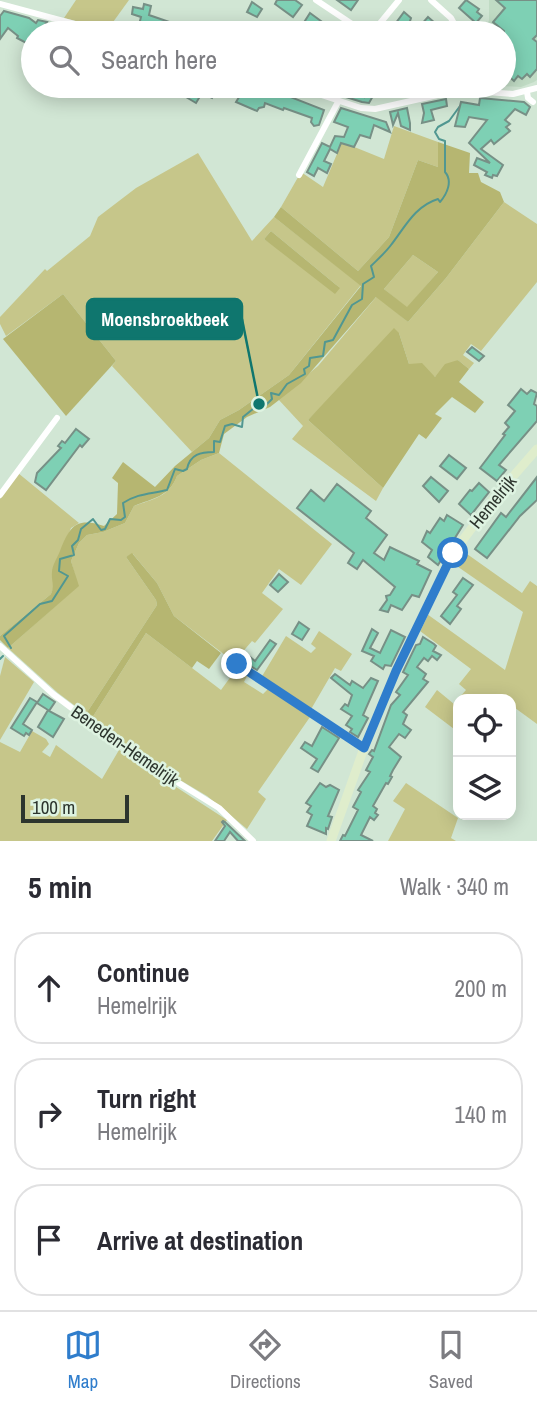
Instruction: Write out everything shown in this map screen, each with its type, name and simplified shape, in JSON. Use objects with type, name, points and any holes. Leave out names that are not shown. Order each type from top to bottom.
[{"type":"street","points":[[14,8],[17,0]]},
{"type":"street","points":[[316,0],[348,21]]},
{"type":"street","points":[[382,21],[399,0]]},
{"type":"street","points":[[431,0],[453,21]]},
{"type":"street","points":[[0,4],[62,21]]},
{"type":"street","points":[[516,94],[537,89]]},
{"type":"street","points":[[527,92],[528,98],[533,102]]},
{"type":"street","points":[[327,98],[360,108],[375,109],[424,98]]},
{"type":"street","points":[[299,174],[338,102]]},
{"type":"street","points":[[0,495],[57,418]]},
{"type":"street","name":"Hemelrijk","points":[[331,841],[364,748],[396,671],[453,553],[537,449]]},
{"type":"street","name":"Beneden-Hemelrijk","points":[[0,646],[53,694],[137,757],[219,808],[253,841]]},
{"type":"street","points":[[237,664],[364,748]]},
{"type":"shaded area","points":[[489,0],[537,0],[537,80],[516,87],[516,21],[489,20]]},
{"type":"shaded area","points":[[438,142],[470,153],[469,173],[478,173],[481,182],[500,192],[504,202],[446,278],[408,322],[376,297],[301,383],[270,407],[247,417],[224,434],[219,453],[201,460],[177,476],[165,493],[134,506],[125,523],[87,535],[79,543],[71,561],[79,586],[8,648],[0,640],[0,636],[51,594],[53,567],[71,530],[80,523],[104,526],[117,514],[118,483],[112,478],[123,462],[155,487],[175,466],[209,438],[220,420],[289,375],[361,286],[274,217],[281,207],[358,271],[389,237],[418,160],[438,167]],"holes":[[[413,255],[438,272],[407,307],[384,289]]]},
{"type":"shaded area","points":[[271,231],[340,288],[335,294],[264,239]]},
{"type":"shaded area","points":[[63,294],[116,361],[66,416],[3,339]]},
{"type":"shaded area","points":[[394,328],[399,333],[409,364],[422,363],[435,377],[445,364],[458,360],[469,369],[459,382],[484,402],[475,413],[452,397],[435,414],[442,418],[426,439],[419,434],[383,488],[308,420]]},
{"type":"shaded area","points":[[132,553],[157,583],[174,616],[221,653],[209,669],[197,661],[192,668],[146,633],[92,718],[86,714],[157,605],[126,557]]},
{"type":"green space","points":[[76,0],[129,0],[114,21],[76,21],[64,18]]},
{"type":"green space","points":[[394,126],[438,142],[438,167],[418,160],[389,237],[358,271],[281,207],[301,172],[323,187],[342,142],[384,159]]},
{"type":"green space","points":[[198,153],[252,241],[274,217],[361,285],[289,375],[220,420],[209,438],[192,452],[112,366],[116,361],[63,294],[6,336],[0,324],[0,317],[45,269],[47,271],[90,236],[98,217],[136,188]],"holes":[[[271,231],[340,288],[264,239]]]},
{"type":"green space","points":[[504,202],[537,224],[537,282],[481,351],[471,344],[463,355],[474,363],[469,369],[458,360],[435,377],[409,364],[399,333],[308,420],[383,488],[376,501],[292,439],[303,426],[278,399],[318,366],[377,296],[408,322],[446,278]]},
{"type":"green space","points":[[413,255],[438,272],[407,308],[384,289]]},
{"type":"green space","points":[[219,453],[332,544],[301,585],[279,569],[262,593],[283,609],[255,643],[252,641],[234,662],[174,616],[157,583],[133,554],[126,557],[157,605],[86,714],[8,648],[78,586],[71,561],[79,543],[87,535],[125,523],[134,506],[165,493],[177,476],[201,460]]},
{"type":"green space","points":[[18,473],[79,523],[71,528],[52,574],[54,587],[51,594],[0,636],[0,499]]},
{"type":"green space","points":[[460,549],[522,593],[530,581],[537,586],[537,724],[516,709],[516,694],[462,694],[466,690],[459,684],[471,669],[420,631],[427,614],[505,670],[523,612],[451,562]]},
{"type":"green space","points":[[319,631],[352,654],[341,671],[335,668],[310,711],[261,678],[286,636],[311,653],[316,648],[311,644]]},
{"type":"green space","points":[[146,633],[221,690],[237,668],[247,676],[244,682],[263,694],[268,689],[310,717],[258,792],[266,799],[247,829],[207,796],[138,755],[92,718]]},
{"type":"green space","points":[[5,657],[34,682],[0,740],[0,676]]},
{"type":"green space","points":[[437,690],[453,703],[453,728],[425,707]]},
{"type":"green space","points":[[32,731],[46,739],[49,744],[42,752],[50,757],[56,745],[102,779],[119,750],[227,820],[212,841],[0,841],[0,742],[20,752]]},
{"type":"green space","points":[[406,783],[453,815],[453,820],[457,820],[451,838],[456,841],[388,841],[405,809],[393,801]]},
{"type":"building","points":[[277,0],[295,0],[302,5],[293,17],[275,4]]},
{"type":"building","points":[[337,0],[358,0],[351,10]]},
{"type":"building","points":[[466,0],[479,9],[477,12],[482,16],[474,21],[459,8]]},
{"type":"building","points":[[496,0],[537,0],[537,35],[533,39],[537,42],[537,69],[530,77],[527,74],[522,79],[518,76],[516,78],[516,21],[494,21],[505,8]]},
{"type":"building","points":[[252,2],[262,9],[257,17],[247,12]]},
{"type":"building","points":[[144,4],[151,6],[149,15],[167,21],[140,21],[141,17],[132,14],[133,7],[143,9]]},
{"type":"building","points":[[4,11],[33,21],[21,21],[21,40],[8,28],[0,39],[0,16]]},
{"type":"building","points":[[404,12],[411,18],[410,21],[397,21]]},
{"type":"building","points":[[310,13],[321,21],[305,21]]},
{"type":"building","points":[[238,98],[293,98],[324,110],[319,125],[314,126],[312,118],[284,108],[283,110],[265,103],[264,107],[257,111],[236,102]]},
{"type":"building","points":[[349,98],[372,98],[369,103]]},
{"type":"building","points":[[480,98],[524,102],[530,107],[526,115],[515,109],[505,120],[510,124],[506,127],[510,131],[494,144],[491,140],[481,149],[503,165],[497,176],[493,175],[492,178],[474,165],[477,158],[490,163],[469,143],[487,120],[469,117],[465,127],[455,126],[461,102],[479,105]]},
{"type":"building","points":[[446,99],[447,106],[431,110],[434,120],[422,123],[422,104]]},
{"type":"building","points":[[341,108],[386,122],[390,132],[374,125],[370,138],[360,135],[354,147],[341,143],[337,153],[330,149],[324,161],[331,164],[327,173],[318,168],[314,176],[307,172],[322,143],[330,147],[335,136],[344,137],[348,127],[334,122]]},
{"type":"building","points":[[407,108],[410,130],[401,126],[398,113],[393,125],[390,112]]},
{"type":"building","points":[[472,347],[484,356],[479,361],[467,352]]},
{"type":"building","points":[[521,389],[527,394],[531,390],[537,393],[534,404],[537,406],[537,421],[499,465],[506,470],[497,481],[480,468],[505,435],[503,434],[509,427],[505,423],[515,411],[508,405]]},
{"type":"building","points":[[76,429],[89,439],[82,447],[80,445],[46,490],[35,482],[37,473],[61,448],[58,446],[62,441],[65,443]]},
{"type":"building","points":[[449,455],[466,468],[457,479],[440,466]]},
{"type":"building","points":[[431,477],[448,491],[439,502],[423,486]]},
{"type":"building","points":[[537,477],[537,500],[520,516],[487,558],[475,549],[501,513],[506,517]]},
{"type":"building","points":[[479,483],[489,492],[471,515],[459,504]]},
{"type":"building","points":[[337,484],[371,511],[366,518],[387,535],[374,553],[384,560],[390,547],[419,561],[417,564],[431,571],[419,597],[412,595],[402,610],[391,605],[388,612],[380,610],[387,600],[386,596],[390,595],[395,587],[363,560],[357,569],[348,563],[354,553],[297,508],[311,490],[324,501]]},
{"type":"building","points":[[447,515],[463,525],[438,565],[428,557],[432,550],[422,542],[427,531],[430,533],[440,518],[444,521]]},
{"type":"building","points":[[279,574],[288,582],[278,592],[270,585]]},
{"type":"building","points":[[463,578],[473,585],[457,606],[461,609],[450,624],[441,616],[457,595],[453,592]]},
{"type":"building","points":[[299,622],[309,629],[302,640],[292,634]]},
{"type":"building","points":[[372,629],[378,633],[370,648],[380,653],[391,630],[405,637],[391,666],[385,665],[383,669],[371,661],[374,656],[362,651]]},
{"type":"building","points":[[423,637],[436,646],[433,651],[441,655],[437,660],[432,656],[428,661],[424,658],[417,667],[426,674],[423,679],[428,682],[403,712],[407,715],[403,724],[411,730],[405,738],[399,734],[389,747],[401,757],[388,784],[386,783],[373,806],[378,815],[374,820],[370,817],[361,835],[373,841],[340,841],[358,810],[353,807],[361,792],[358,790],[370,772],[366,770],[373,757],[369,754],[374,751],[391,705],[400,695],[396,692],[408,675],[403,672],[416,645],[420,644]]},
{"type":"building","points":[[270,640],[276,644],[257,670],[239,659],[244,652],[255,661]]},
{"type":"building","points":[[335,674],[350,685],[352,681],[363,688],[371,678],[378,681],[363,715],[368,718],[358,737],[350,732],[352,729],[346,725],[352,716],[341,709],[345,704],[348,706],[352,695],[331,678]]},
{"type":"building","points":[[43,694],[55,702],[49,711],[64,719],[53,737],[38,727],[48,710],[37,703]]},
{"type":"building","points":[[30,698],[37,702],[23,724],[32,730],[29,735],[26,733],[24,736],[11,728]]},
{"type":"building","points":[[322,727],[339,738],[318,772],[311,768],[317,759],[301,748],[305,742],[312,746]]},
{"type":"building","points":[[320,783],[339,790],[328,816],[332,817],[326,834],[307,826],[312,815],[307,812],[311,806],[306,803]]},
{"type":"building","points":[[223,821],[245,841],[238,841],[230,832],[224,841],[215,841],[225,826]]},
{"type":"waterway","points":[[11,648],[4,636],[40,604],[52,601],[68,576],[59,571],[60,559],[74,555],[72,546],[78,540],[81,529],[93,519],[101,530],[105,529],[110,519],[121,520],[125,517],[123,503],[139,496],[167,490],[175,469],[183,471],[197,455],[214,452],[214,441],[220,442],[225,426],[232,424],[242,427],[243,417],[259,404],[264,407],[272,399],[271,393],[279,395],[287,384],[305,374],[304,369],[309,366],[310,358],[323,356],[325,342],[333,340],[352,305],[362,299],[363,284],[374,277],[371,266],[417,212],[430,202],[438,199],[440,202],[445,195],[449,183],[445,172],[445,141],[439,139],[435,132],[449,121],[460,106]]},
{"type":"waterway","points":[[0,659],[3,656]]},
{"type":"place","name":"Moensbroekbeek","points":[[259,404]]},
{"type":"route","points":[[237,664],[364,748],[396,671],[453,553]]}]
